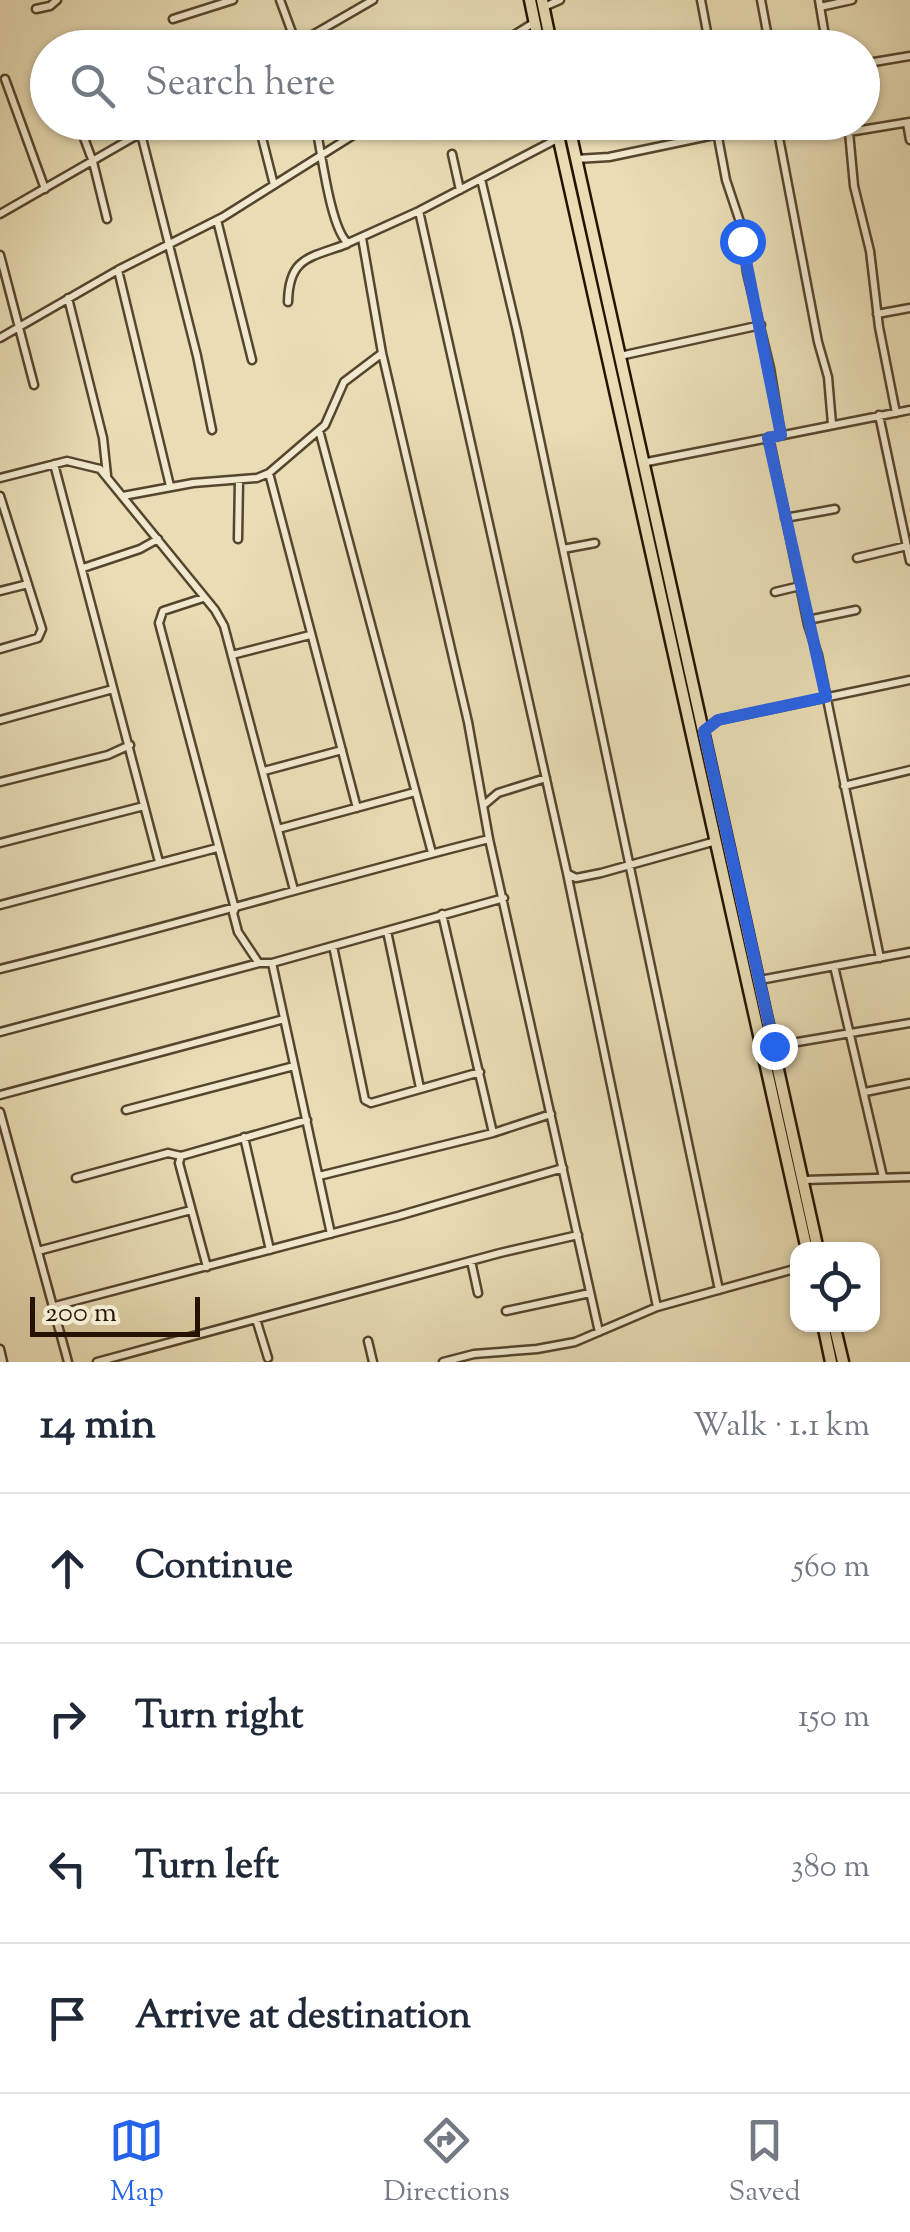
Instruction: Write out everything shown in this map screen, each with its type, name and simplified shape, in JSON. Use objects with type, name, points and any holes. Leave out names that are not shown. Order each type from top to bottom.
[{"type":"main road","points":[[530,0],[537,30]]},
{"type":"main road","points":[[542,4],[548,30]]},
{"type":"main road","points":[[558,140],[680,654],[704,731],[804,1180],[806,1242]]},
{"type":"main road","points":[[572,140],[642,463],[716,841],[804,1210],[815,1242]]},
{"type":"main road","points":[[825,1332],[831,1362]]},
{"type":"main road","points":[[836,1332],[843,1362]]},
{"type":"street","points":[[36,10],[57,0]]},
{"type":"street","points":[[173,19],[233,0]]},
{"type":"street","points":[[280,0],[289,30]]},
{"type":"street","points":[[322,30],[374,0]]},
{"type":"street","points":[[701,0],[707,30]]},
{"type":"street","points":[[760,0],[766,30]]},
{"type":"street","points":[[824,30],[820,4],[852,0]]},
{"type":"street","points":[[542,4],[556,1]]},
{"type":"street","points":[[522,30],[535,22]]},
{"type":"street","points":[[880,61],[910,56]]},
{"type":"street","points":[[5,79],[45,189]]},
{"type":"street","points":[[880,127],[909,122],[910,140]]},
{"type":"street","points":[[85,140],[106,219]]},
{"type":"street","points":[[0,214],[130,140]]},
{"type":"street","points":[[144,140],[212,430]]},
{"type":"street","points":[[263,140],[274,185]]},
{"type":"street","points":[[319,140],[336,220],[342,239],[348,243]]},
{"type":"street","points":[[1,335],[217,220],[345,140]]},
{"type":"street","points":[[288,302],[289,279],[296,265],[419,211],[554,140]]},
{"type":"street","points":[[576,158],[609,156],[680,140]]},
{"type":"street","points":[[718,140],[730,197],[739,218],[781,435]]},
{"type":"street","points":[[779,140],[828,377],[832,424]]},
{"type":"street","points":[[850,140],[854,186],[870,251],[877,314],[896,413]]},
{"type":"street","points":[[452,154],[460,190]]},
{"type":"street","points":[[481,179],[517,331],[719,1290]]},
{"type":"street","points":[[419,211],[569,877],[657,1307]]},
{"type":"street","points":[[217,220],[252,360]]},
{"type":"street","points":[[362,238],[382,353],[600,1332]]},
{"type":"street","points":[[0,255],[34,385]]},
{"type":"street","points":[[118,270],[170,486]]},
{"type":"street","points":[[68,298],[103,438],[108,476]]},
{"type":"street","points":[[877,314],[910,308]]},
{"type":"street","points":[[619,356],[761,325]]},
{"type":"street","points":[[123,496],[270,474],[319,430],[331,414],[344,382],[382,353]]},
{"type":"street","points":[[642,463],[910,410]]},
{"type":"street","points":[[879,415],[910,561]]},
{"type":"street","points":[[319,430],[432,853]]},
{"type":"street","points":[[768,438],[818,655],[880,958]]},
{"type":"street","points":[[0,478],[74,461],[93,465],[108,476],[224,626],[294,890]]},
{"type":"street","points":[[54,464],[159,862]]},
{"type":"street","points":[[270,474],[357,808]]},
{"type":"street","points":[[238,480],[238,538]]},
{"type":"street","points":[[0,496],[42,633],[38,638],[0,649]]},
{"type":"street","points":[[785,518],[835,509]]},
{"type":"street","points":[[83,568],[158,539]]},
{"type":"street","points":[[563,549],[595,543]]},
{"type":"street","points":[[857,558],[907,546]]},
{"type":"street","points":[[0,591],[28,584]]},
{"type":"street","points":[[776,592],[800,586]]},
{"type":"street","points":[[204,598],[163,611],[159,622],[238,932],[258,963]]},
{"type":"street","points":[[808,620],[856,610]]},
{"type":"street","points":[[232,655],[310,635]]},
{"type":"street","points":[[704,731],[718,720],[910,680]]},
{"type":"street","points":[[0,720],[113,689]]},
{"type":"street","points":[[0,782],[118,752],[130,745]]},
{"type":"street","points":[[264,772],[342,750]]},
{"type":"street","points":[[844,786],[910,770]]},
{"type":"street","points":[[484,804],[498,794],[546,778]]},
{"type":"street","points":[[278,829],[414,792]]},
{"type":"street","points":[[0,843],[144,806]]},
{"type":"street","points":[[0,969],[490,839]]},
{"type":"street","points":[[569,877],[716,841]]},
{"type":"street","points":[[0,905],[217,848]]},
{"type":"street","points":[[0,1032],[258,963],[272,963],[504,898]]},
{"type":"street","points":[[442,914],[493,1133]]},
{"type":"street","points":[[387,931],[420,1088]]},
{"type":"street","points":[[333,946],[365,1100],[371,1102],[480,1072]]},
{"type":"street","points":[[760,980],[910,952]]},
{"type":"street","points":[[272,963],[331,1234]]},
{"type":"street","points":[[834,966],[883,1177]]},
{"type":"street","points":[[0,1095],[284,1019]]},
{"type":"street","points":[[774,1046],[910,1023]]},
{"type":"street","points":[[126,1110],[294,1066]]},
{"type":"street","points":[[865,1092],[910,1083]]},
{"type":"street","points":[[0,1112],[68,1362]]},
{"type":"street","points":[[319,1176],[493,1133],[551,1114]]},
{"type":"street","points":[[76,1178],[168,1153],[180,1156],[307,1120]]},
{"type":"street","points":[[244,1138],[270,1250]]},
{"type":"street","points":[[180,1156],[207,1267]]},
{"type":"street","points":[[55,1306],[524,1182],[563,1168]]},
{"type":"street","points":[[804,1180],[910,1176]]},
{"type":"street","points":[[38,1251],[192,1210]]},
{"type":"street","points":[[98,1362],[578,1235]]},
{"type":"street","points":[[471,1261],[478,1293]]},
{"type":"street","points":[[442,1362],[474,1354],[556,1346],[657,1307],[790,1270]]},
{"type":"street","points":[[506,1311],[590,1293]]},
{"type":"street","points":[[256,1319],[268,1358]]},
{"type":"street","points":[[368,1341],[374,1362]]},
{"type":"street","points":[[0,1349],[4,1362]]},
{"type":"route","points":[[742,241],[781,435],[768,438],[826,697],[718,720],[704,731],[774,1046]]}]
